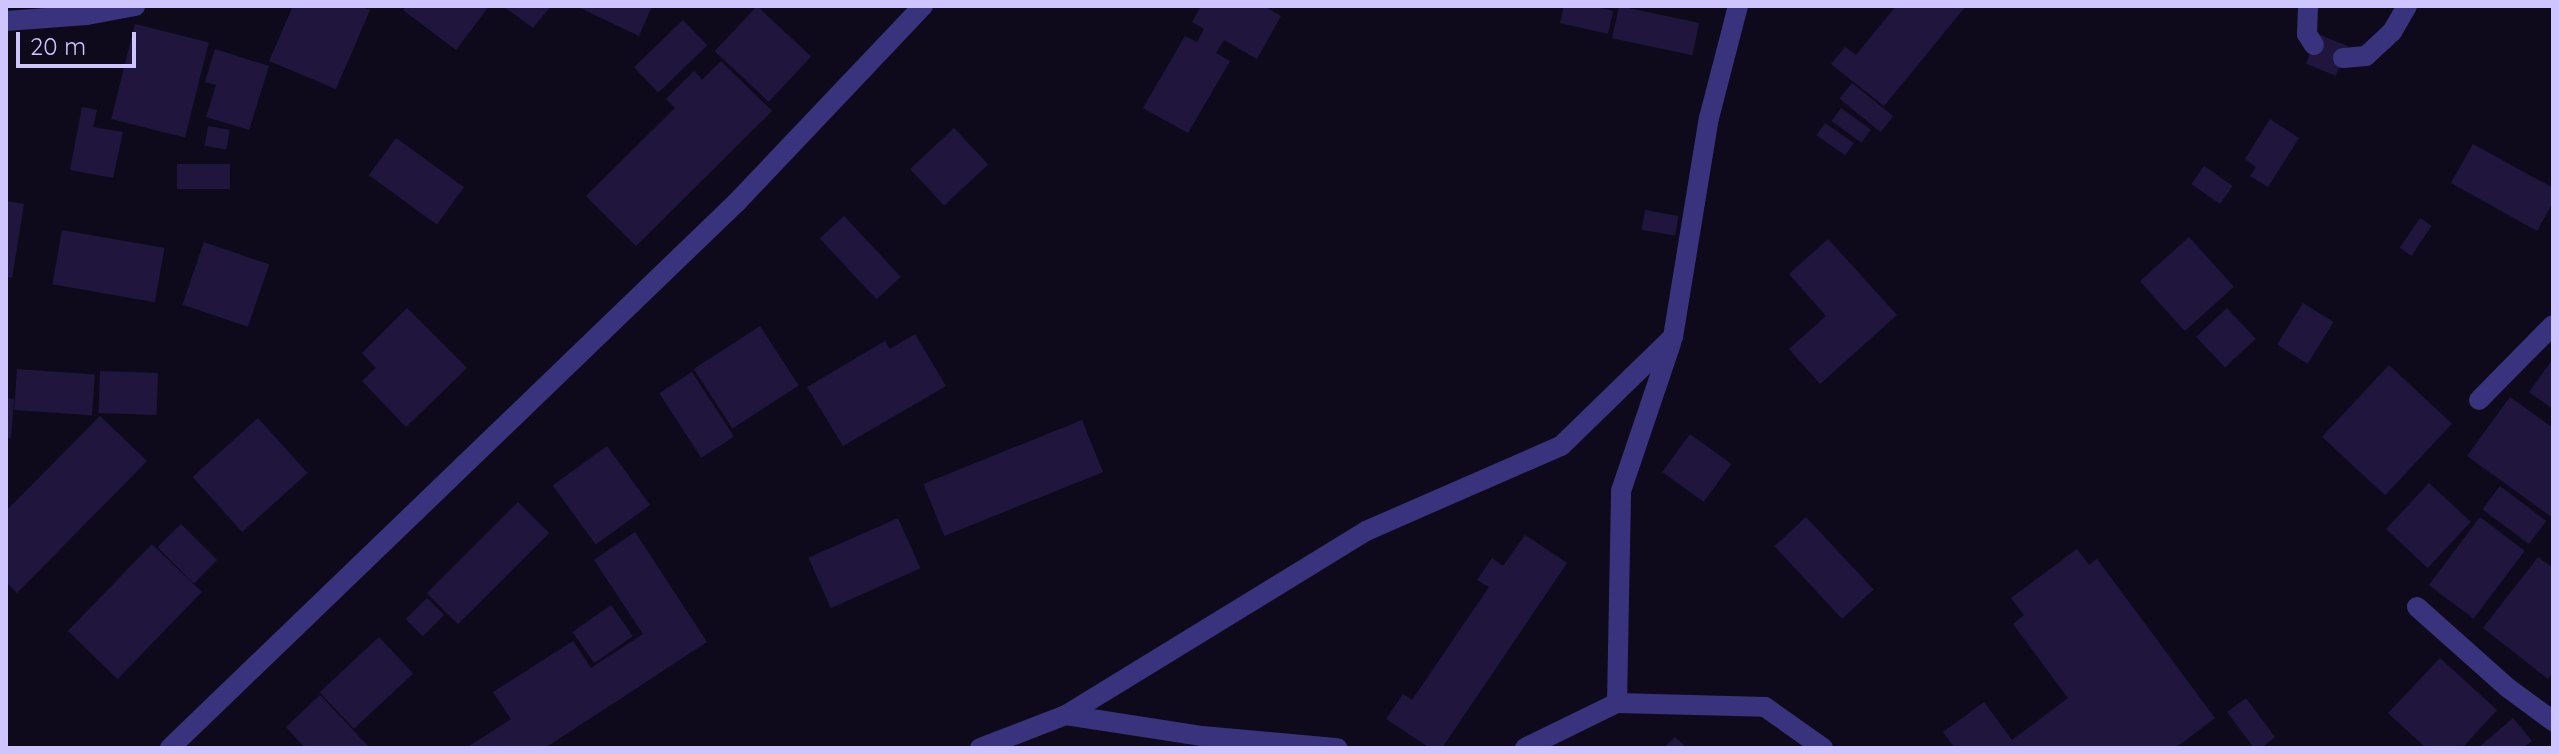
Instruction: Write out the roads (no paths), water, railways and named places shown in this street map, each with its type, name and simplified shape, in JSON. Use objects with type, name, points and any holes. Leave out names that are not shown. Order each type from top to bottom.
[{"type":"street","points":[[6,21],[87,15],[135,6]]},
{"type":"street","points":[[170,748],[736,203],[923,6]]},
{"type":"street","points":[[1617,703],[1621,491],[1673,337],[1709,118],[1738,6]]},
{"type":"street","points":[[2308,6],[2307,34],[2314,45]]},
{"type":"street","points":[[2343,58],[2366,56],[2392,32],[2407,6]]},
{"type":"street","points":[[2479,400],[2553,325]]},
{"type":"street","points":[[980,748],[1066,715],[1366,531],[1561,446],[1673,337]]},
{"type":"street","points":[[2417,607],[2508,688],[2553,721]]},
{"type":"street","points":[[1525,748],[1617,703],[1765,707],[1823,748]]},
{"type":"street","points":[[1066,715],[1202,736],[1337,748]]}]
